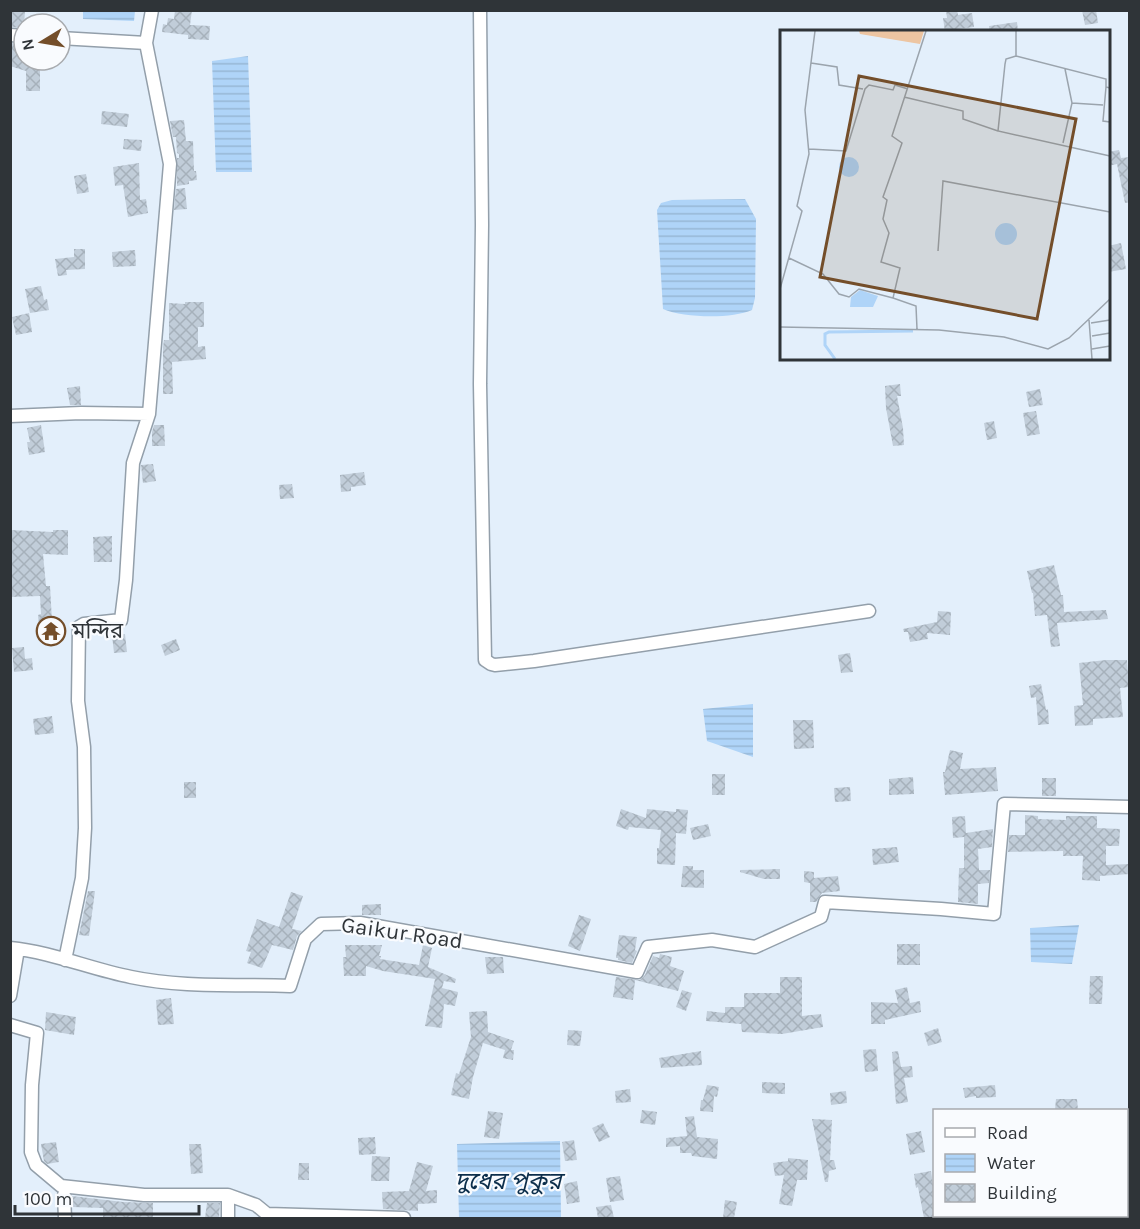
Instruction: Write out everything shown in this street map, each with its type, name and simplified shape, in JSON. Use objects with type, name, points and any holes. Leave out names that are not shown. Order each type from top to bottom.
[{"type":"street","points":[[10,996],[14,948],[65,960],[82,878],[85,828],[84,747],[78,701],[79,627],[84,624],[121,620],[133,463],[149,414],[170,164],[146,43],[152,10]]},
{"type":"street","points":[[480,10],[482,213],[480,384],[485,660],[495,665],[534,661],[869,611]]},
{"type":"street","points":[[72,39],[146,43]]},
{"type":"street","points":[[10,416],[81,413],[149,414]]},
{"type":"street","name":"Gaikur Road","points":[[65,960],[130,977],[178,985],[290,986],[305,939],[321,924],[340,922],[360,923],[637,972],[648,947],[712,940],[755,947],[821,917],[825,902],[994,914],[1004,804],[1130,807]]},
{"type":"street","points":[[10,1025],[37,1032],[32,1085],[31,1152],[36,1165],[61,1186],[144,1195],[228,1195],[256,1205],[267,1214],[404,1218]]},
{"type":"street","points":[[64,1194],[65,1218]]},
{"type":"street","points":[[228,1195],[228,1218]]},
{"type":"water","points":[[83,11],[135,11],[134,21],[83,19]]},
{"type":"water","points":[[248,56],[252,172],[216,172],[212,61]]},
{"type":"water","points":[[745,199],[756,219],[755,298],[752,310],[733,315],[708,316],[683,314],[663,309],[657,210],[661,203],[672,200]]},
{"type":"water","points":[[753,704],[753,757],[707,741],[703,709]]},
{"type":"water","points":[[1079,925],[1072,964],[1031,962],[1030,928]]},
{"type":"water","name":"দুধের পুকুর","points":[[560,1141],[561,1218],[459,1218],[457,1144]]},
{"type":"building","points":[[10,10],[25,10],[25,12],[12,12],[12,27],[10,27]]},
{"type":"building","points":[[175,10],[192,10],[190,25],[210,26],[209,40],[188,39],[188,35],[162,32],[163,24],[167,25],[168,18],[174,19]]},
{"type":"building","points":[[946,10],[957,10],[958,15],[972,13],[974,27],[945,30],[943,18],[947,18]]},
{"type":"building","points":[[1082,10],[1096,10],[1098,23],[1085,25]]},
{"type":"building","points":[[1017,22],[1018,30],[990,30],[989,26]]},
{"type":"building","points":[[10,43],[12,43],[12,67],[10,66]]},
{"type":"building","points":[[26,72],[40,72],[40,91],[26,91]]},
{"type":"building","points":[[102,111],[129,114],[127,127],[101,124]]},
{"type":"building","points":[[184,120],[186,141],[193,141],[194,171],[196,171],[197,180],[177,186],[179,154],[170,121]]},
{"type":"building","points":[[124,139],[142,140],[141,151],[123,149]]},
{"type":"building","points":[[1119,150],[1121,158],[1130,157],[1130,202],[1125,203],[1117,164],[1110,166],[1110,152]]},
{"type":"building","points":[[139,163],[140,200],[146,199],[148,213],[128,217],[123,185],[115,186],[113,167]]},
{"type":"building","points":[[86,174],[89,192],[77,194],[74,176]]},
{"type":"building","points":[[185,188],[187,209],[174,210],[176,189]]},
{"type":"building","points":[[1121,243],[1126,269],[1110,272],[1110,246]]},
{"type":"building","points":[[74,249],[85,249],[85,269],[66,270],[67,275],[58,276],[55,259],[74,257]]},
{"type":"building","points":[[135,250],[136,266],[113,267],[112,252]]},
{"type":"building","points":[[41,286],[49,310],[30,313],[25,289]]},
{"type":"building","points":[[185,302],[204,302],[204,327],[198,327],[198,347],[205,346],[206,359],[172,362],[173,394],[163,394],[163,347],[164,340],[169,340],[169,303],[185,304]]},
{"type":"building","points":[[29,313],[32,332],[16,335],[12,317]]},
{"type":"building","points":[[900,384],[901,396],[897,396],[904,445],[893,446],[886,408],[885,386]]},
{"type":"building","points":[[80,386],[81,405],[70,405],[67,388]]},
{"type":"building","points":[[1040,389],[1043,405],[1029,407],[1026,392]]},
{"type":"building","points":[[1036,411],[1040,434],[1027,436],[1023,413]]},
{"type":"building","points":[[994,421],[997,438],[987,440],[984,423]]},
{"type":"building","points":[[41,425],[45,452],[29,455],[27,442],[30,442],[27,428]]},
{"type":"building","points":[[154,425],[164,425],[165,446],[152,446]]},
{"type":"building","points":[[153,464],[156,481],[143,483],[141,465]]},
{"type":"building","points":[[364,472],[366,485],[351,487],[351,491],[341,492],[340,475]]},
{"type":"building","points":[[292,484],[294,498],[280,499],[279,485]]},
{"type":"building","points":[[10,530],[53,532],[53,530],[68,530],[68,555],[43,554],[46,586],[50,586],[53,638],[40,638],[38,615],[41,614],[40,596],[10,597]]},
{"type":"building","points":[[112,536],[112,562],[94,562],[93,537]]},
{"type":"building","points":[[1054,565],[1061,595],[1063,595],[1064,612],[1106,610],[1108,619],[1057,623],[1060,646],[1051,647],[1047,615],[1035,616],[1033,593],[1027,571]]},
{"type":"building","points":[[938,611],[951,612],[950,635],[927,633],[928,639],[910,642],[908,632],[904,632],[903,629],[937,622]]},
{"type":"building","points":[[125,634],[127,652],[114,653],[112,635]]},
{"type":"building","points":[[176,639],[180,650],[165,656],[161,645]]},
{"type":"building","points":[[24,647],[25,659],[32,658],[33,670],[14,672],[12,648]]},
{"type":"building","points":[[850,653],[853,672],[841,673],[838,655]]},
{"type":"building","points":[[1127,660],[1129,687],[1120,688],[1123,717],[1093,719],[1093,725],[1075,726],[1074,706],[1083,705],[1079,663]]},
{"type":"building","points":[[1041,684],[1046,710],[1048,709],[1049,724],[1038,725],[1036,697],[1031,698],[1029,686]]},
{"type":"building","points":[[52,716],[54,733],[35,735],[33,719]]},
{"type":"building","points":[[793,720],[813,720],[814,748],[794,749]]},
{"type":"building","points":[[950,750],[963,753],[960,769],[996,767],[998,791],[945,795],[943,772],[945,772]]},
{"type":"building","points":[[712,774],[725,774],[725,795],[712,795]]},
{"type":"building","points":[[913,777],[914,794],[889,795],[889,779]]},
{"type":"building","points":[[1042,778],[1056,778],[1056,796],[1042,796]]},
{"type":"building","points":[[184,782],[196,782],[196,798],[184,798]]},
{"type":"building","points":[[850,787],[851,801],[835,802],[834,788]]},
{"type":"building","points":[[621,809],[646,818],[647,809],[676,812],[676,809],[688,810],[686,834],[676,833],[675,865],[657,864],[657,848],[659,848],[661,830],[629,827],[628,830],[616,826]]},
{"type":"building","points":[[1025,815],[1038,816],[1038,819],[1066,820],[1066,816],[1097,816],[1097,828],[1120,829],[1119,846],[1106,846],[1106,865],[1130,864],[1130,874],[1100,876],[1100,881],[1082,880],[1083,856],[1063,856],[1063,851],[1008,852],[1009,835],[1025,835]]},
{"type":"building","points":[[965,816],[966,833],[993,829],[992,847],[978,849],[979,870],[990,870],[989,883],[978,884],[978,904],[958,902],[959,868],[964,868],[964,837],[953,838],[952,817]]},
{"type":"building","points":[[708,824],[711,836],[693,840],[690,828]]},
{"type":"building","points":[[897,847],[899,862],[873,865],[872,849]]},
{"type":"building","points":[[683,866],[693,866],[693,870],[704,870],[704,888],[681,887]]},
{"type":"building","points":[[780,869],[780,879],[764,879],[740,872],[740,870]]},
{"type":"building","points":[[804,871],[814,872],[814,878],[838,876],[840,891],[822,893],[816,902],[810,902],[810,883],[804,882]]},
{"type":"building","points":[[88,891],[95,891],[89,936],[79,935]]},
{"type":"building","points":[[291,892],[303,896],[292,929],[302,931],[297,936],[293,950],[272,945],[262,968],[247,963],[251,952],[246,951],[257,919],[279,927]]},
{"type":"building","points":[[381,904],[381,915],[362,915],[362,905]]},
{"type":"building","points":[[579,915],[591,919],[580,951],[568,946]]},
{"type":"building","points":[[619,935],[637,937],[635,950],[637,951],[632,963],[616,958]]},
{"type":"building","points":[[897,944],[920,944],[920,965],[897,965]]},
{"type":"building","points":[[345,945],[382,945],[380,959],[419,965],[423,945],[432,948],[428,967],[456,979],[455,983],[444,981],[442,988],[458,992],[455,1006],[444,1004],[442,1028],[425,1026],[435,979],[366,966],[366,976],[344,976]]},
{"type":"building","points":[[660,954],[672,957],[670,966],[684,971],[678,991],[635,980],[633,1000],[613,997],[616,977],[640,980],[645,975],[653,956],[659,958]]},
{"type":"building","points":[[485,957],[503,957],[504,973],[487,974]]},
{"type":"building","points":[[1090,976],[1103,976],[1102,1004],[1089,1004]]},
{"type":"building","points":[[780,977],[802,977],[802,1016],[821,1014],[823,1027],[782,1034],[742,1032],[741,1024],[706,1021],[707,1011],[725,1013],[725,1007],[744,1007],[744,993],[780,993]]},
{"type":"building","points":[[907,987],[910,1003],[920,1001],[921,1012],[885,1020],[885,1024],[871,1024],[871,1002],[898,1003],[895,990]]},
{"type":"building","points":[[682,990],[692,993],[686,1011],[676,1007]]},
{"type":"building","points":[[171,998],[174,1024],[158,1025],[156,1000]]},
{"type":"building","points":[[487,1011],[488,1032],[514,1041],[511,1050],[514,1050],[513,1060],[503,1058],[505,1050],[483,1043],[469,1099],[451,1095],[456,1073],[459,1074],[471,1037],[469,1012]]},
{"type":"building","points":[[46,1012],[76,1017],[74,1035],[45,1030]]},
{"type":"building","points":[[938,1028],[942,1042],[928,1046],[924,1033]]},
{"type":"building","points":[[568,1030],[582,1031],[580,1046],[567,1045]]},
{"type":"building","points":[[876,1049],[878,1071],[865,1072],[863,1050]]},
{"type":"building","points":[[701,1051],[702,1065],[661,1068],[659,1058]]},
{"type":"building","points":[[898,1051],[901,1067],[912,1066],[913,1077],[904,1078],[908,1102],[896,1104],[892,1052]]},
{"type":"building","points":[[762,1082],[785,1083],[785,1094],[762,1093]]},
{"type":"building","points":[[707,1085],[719,1087],[717,1097],[714,1096],[713,1112],[700,1111],[701,1100],[703,1100]]},
{"type":"building","points":[[995,1085],[996,1097],[965,1098],[963,1088]]},
{"type":"building","points":[[630,1089],[631,1102],[616,1103],[615,1091]]},
{"type":"building","points":[[846,1091],[847,1103],[831,1105],[830,1093]]},
{"type":"building","points":[[1056,1099],[1077,1099],[1078,1109],[1055,1109]]},
{"type":"building","points":[[642,1110],[657,1112],[655,1125],[640,1123]]},
{"type":"building","points":[[488,1111],[503,1113],[499,1139],[484,1137]]},
{"type":"building","points":[[694,1116],[697,1137],[718,1139],[717,1159],[680,1153],[680,1146],[666,1147],[666,1138],[687,1136],[685,1117]]},
{"type":"building","points":[[812,1119],[832,1120],[830,1160],[834,1160],[836,1169],[829,1171],[828,1182],[825,1182]]},
{"type":"building","points":[[603,1123],[610,1137],[599,1142],[592,1128]]},
{"type":"building","points":[[921,1131],[925,1152],[910,1155],[906,1134]]},
{"type":"building","points":[[375,1137],[376,1154],[359,1155],[358,1138]]},
{"type":"building","points":[[574,1140],[577,1160],[565,1161],[562,1142]]},
{"type":"building","points":[[56,1142],[59,1162],[47,1164],[44,1161],[41,1144]]},
{"type":"building","points":[[189,1144],[201,1144],[203,1173],[191,1174]]},
{"type":"building","points":[[372,1156],[390,1157],[389,1181],[371,1181]]},
{"type":"building","points":[[788,1158],[808,1160],[807,1180],[797,1180],[792,1206],[779,1204],[784,1175],[775,1176],[773,1163],[788,1161]]},
{"type":"building","points":[[417,1162],[433,1166],[426,1191],[437,1190],[437,1203],[418,1204],[418,1211],[383,1209],[382,1192],[409,1191]]},
{"type":"building","points":[[299,1163],[309,1163],[309,1180],[298,1180]]},
{"type":"building","points":[[931,1171],[934,1218],[924,1218],[914,1174]]},
{"type":"building","points":[[620,1176],[624,1200],[610,1202],[606,1178]]},
{"type":"building","points":[[577,1181],[580,1202],[567,1204],[564,1184]]},
{"type":"building","points":[[72,1196],[153,1203],[153,1218],[103,1218],[103,1208],[73,1207]]},
{"type":"building","points":[[725,1200],[737,1202],[734,1218],[723,1218]]},
{"type":"building","points":[[207,1203],[220,1203],[219,1218],[205,1218]]},
{"type":"building","points":[[611,1205],[614,1218],[598,1218],[596,1207]]},
{"type":"place","name":"মন্দির","points":[[51,631]]}]
